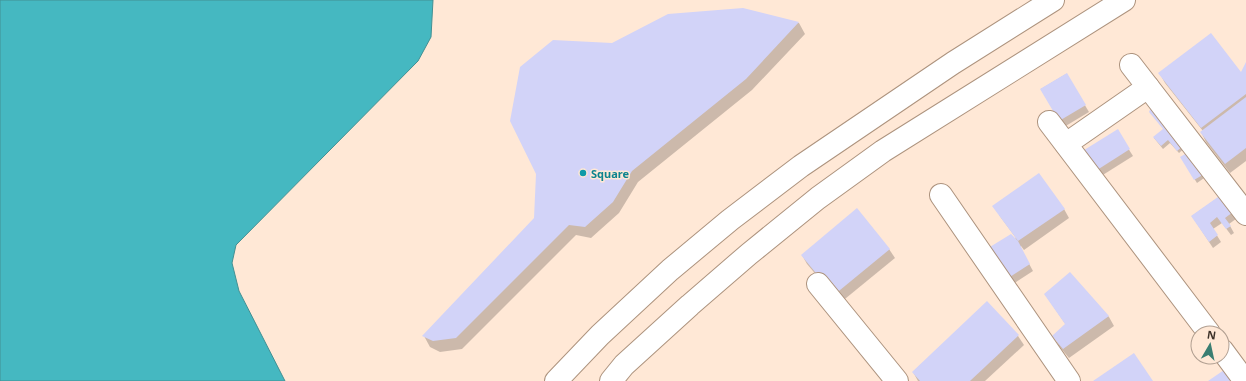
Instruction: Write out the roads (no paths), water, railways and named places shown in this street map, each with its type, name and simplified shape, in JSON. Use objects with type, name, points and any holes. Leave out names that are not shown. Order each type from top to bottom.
[{"type":"main road","points":[[556,381],[600,335],[670,270],[730,220],[800,166],[953,62],[1053,0]]},
{"type":"main road","points":[[611,381],[624,365],[690,305],[749,254],[818,198],[883,151],[1124,0]]},
{"type":"main road","points":[[1131,65],[1246,214]]},
{"type":"main road","points":[[1066,144],[1148,87]]},
{"type":"main road","points":[[1049,122],[1203,325]]},
{"type":"main road","points":[[941,195],[1068,381]]},
{"type":"main road","points":[[818,284],[897,381]]},
{"type":"main road","points":[[1230,361],[1245,381]]},
{"type":"water","points":[[0,0],[433,0],[431,37],[418,61],[236,245],[232,263],[239,291],[285,381],[0,381]]},
{"type":"place","name":"Square","points":[[583,173]]}]
